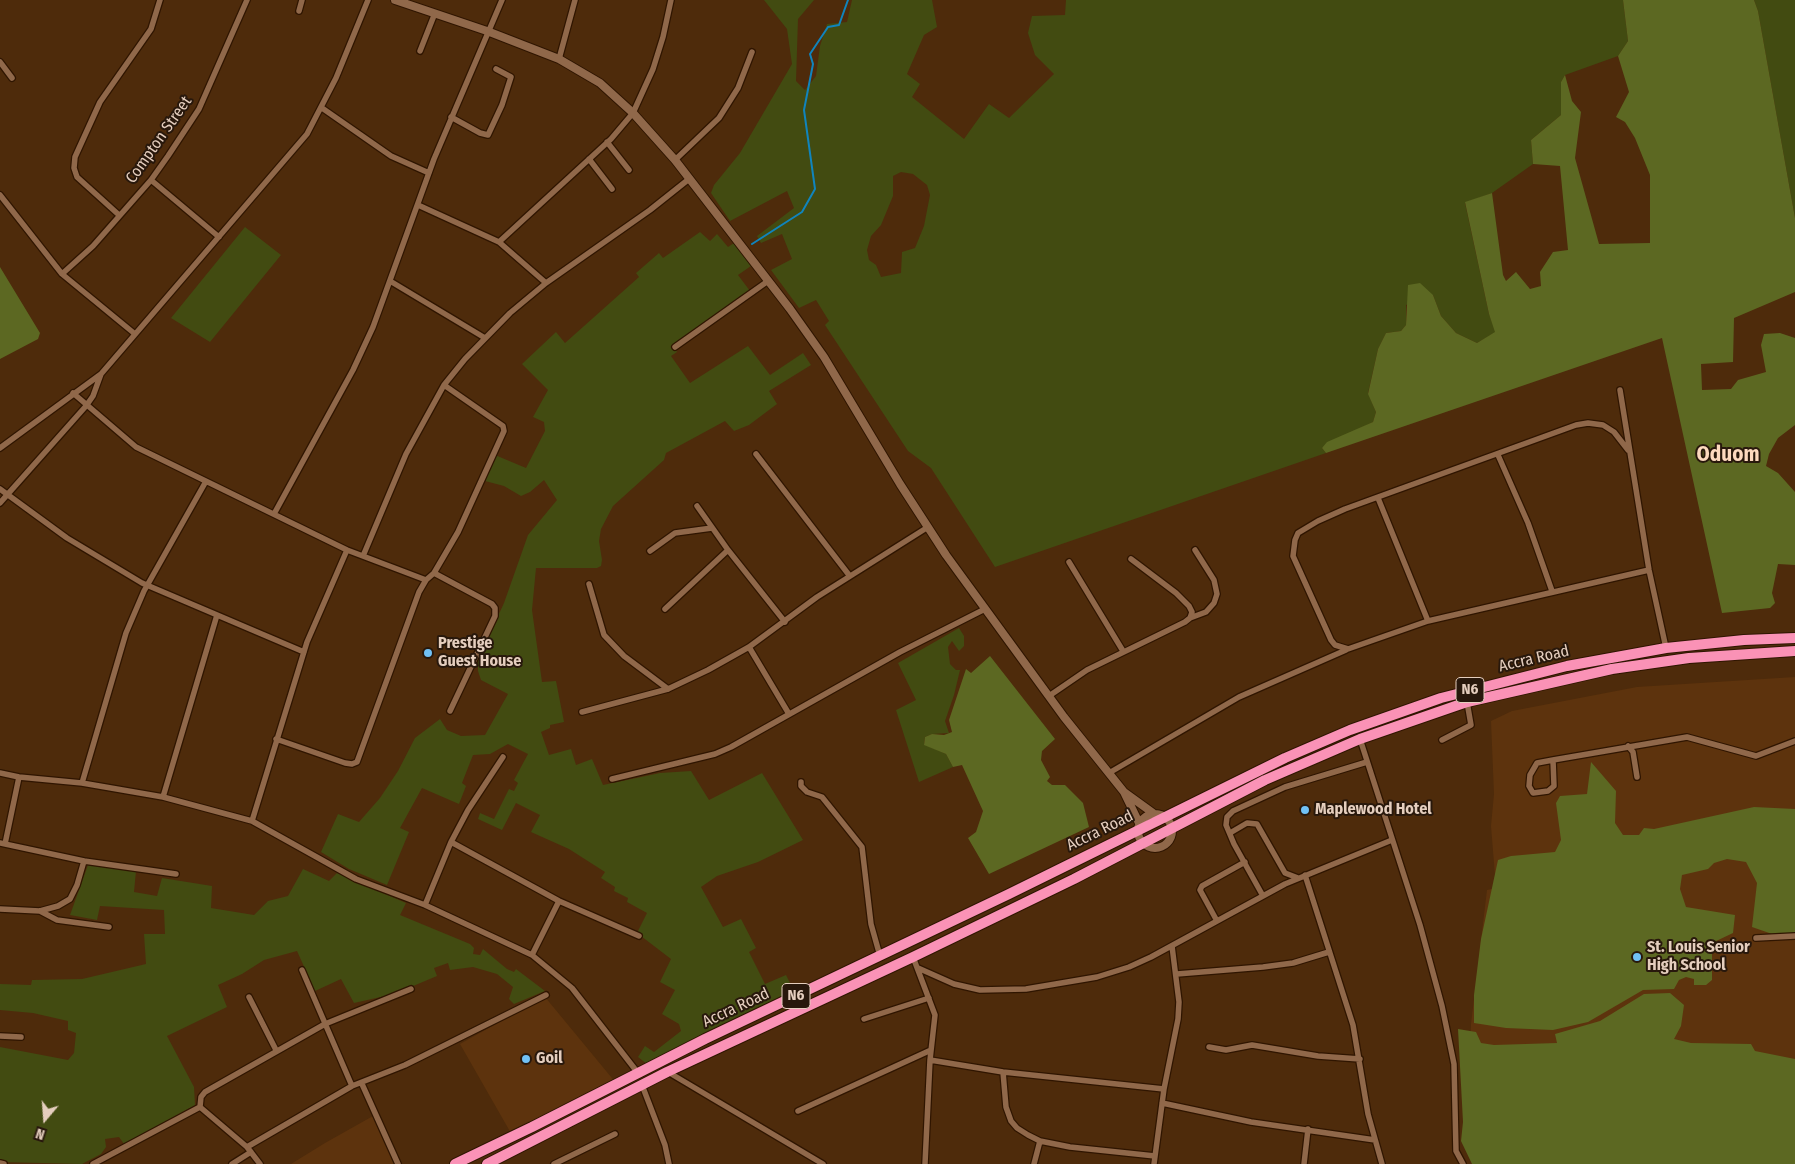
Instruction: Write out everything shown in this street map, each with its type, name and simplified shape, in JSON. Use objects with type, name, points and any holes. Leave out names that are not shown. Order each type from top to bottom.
[{"type":"highway","name":"Accra Road","points":[[455,1164],[638,1073],[1009,894],[1138,826],[1165,817],[1285,758],[1392,714],[1492,684],[1567,666],[1666,648],[1744,640],[1795,638]]},
{"type":"highway","name":"Accra Road","points":[[487,1164],[667,1072],[914,957],[1014,908],[1265,780],[1360,739],[1467,702],[1538,685],[1639,665],[1689,658],[1795,652]]},
{"type":"highway","points":[[1009,894],[1014,908]]},
{"type":"street","points":[[120,215],[77,177],[74,168],[75,157],[100,102],[151,29],[160,0]]},
{"type":"street","name":"Compton Street","points":[[62,274],[93,246],[151,180],[199,109],[247,0]]},
{"type":"street","points":[[299,11],[302,0]]},
{"type":"street","points":[[0,448],[101,374],[307,134],[322,108],[368,0]]},
{"type":"street","points":[[395,0],[487,31],[559,59],[600,83],[633,113],[675,160],[824,357],[928,527],[1049,696],[1124,792],[1143,843]]},
{"type":"street","points":[[274,514],[353,370],[373,327],[429,173],[487,31],[502,0]]},
{"type":"street","points":[[559,59],[575,0]]},
{"type":"street","points":[[499,242],[607,142],[633,113],[653,69],[671,0]]},
{"type":"street","points":[[420,51],[435,13]]},
{"type":"street","points":[[675,160],[719,118],[738,88],[752,52]]},
{"type":"street","points":[[0,62],[12,78]]},
{"type":"street","points":[[451,118],[480,133],[488,135],[502,105],[511,77],[496,69]]},
{"type":"street","points":[[322,108],[391,156],[429,173]]},
{"type":"street","points":[[607,142],[629,170]]},
{"type":"street","points":[[588,159],[612,188]]},
{"type":"street","points":[[363,556],[406,454],[444,385],[485,338],[546,283],[650,210],[689,179]]},
{"type":"street","points":[[151,180],[218,237]]},
{"type":"street","points":[[0,195],[62,274],[135,334]]},
{"type":"street","points":[[418,205],[499,242],[546,283]]},
{"type":"street","points":[[390,281],[485,338]]},
{"type":"street","points":[[675,347],[768,281]]},
{"type":"street","points":[[0,502],[86,406],[93,396],[101,374]]},
{"type":"street","points":[[276,739],[345,763],[352,764],[357,762],[392,662],[426,580],[434,573],[458,532],[504,431],[503,426],[444,385]]},
{"type":"street","points":[[1620,390],[1628,450],[1649,570],[1666,648]]},
{"type":"street","points":[[73,393],[136,447],[347,550],[426,580]]},
{"type":"street","points":[[1348,649],[1335,646],[1331,640],[1293,556],[1298,533],[1318,521],[1378,498],[1588,423],[1609,428],[1628,450]]},
{"type":"street","points":[[756,454],[849,576]]},
{"type":"street","points":[[1498,455],[1528,523],[1552,591]]},
{"type":"street","points":[[82,783],[124,638],[148,585],[205,482]]},
{"type":"street","points":[[0,490],[68,538],[148,585],[304,652]]},
{"type":"street","points":[[1378,498],[1428,621]]},
{"type":"street","points":[[697,506],[728,550],[785,622]]},
{"type":"street","points":[[582,712],[668,689],[749,647],[849,576],[928,527]]},
{"type":"street","points":[[650,550],[675,533],[712,528]]},
{"type":"street","points":[[252,821],[304,652],[347,550]]},
{"type":"street","points":[[665,609],[728,550]]},
{"type":"street","points":[[1049,696],[1087,670],[1190,618],[1206,612],[1214,603],[1217,594],[1214,580],[1195,550]]},
{"type":"street","points":[[1131,558],[1176,593],[1189,606],[1192,612],[1190,618]]},
{"type":"street","points":[[1069,562],[1123,651]]},
{"type":"street","points":[[1109,772],[1239,697],[1348,649],[1428,621],[1649,570]]},
{"type":"street","points":[[434,573],[492,604],[495,608],[495,616],[450,711]]},
{"type":"street","points":[[589,584],[604,635],[624,656],[668,689]]},
{"type":"street","points":[[612,779],[715,754],[900,652],[985,609]]},
{"type":"street","points":[[163,797],[217,615]]},
{"type":"street","points":[[749,647],[789,714]]},
{"type":"street","points":[[1442,740],[1471,725],[1467,702]]},
{"type":"street","points":[[1553,760],[1554,786],[1541,794],[1534,793],[1530,786],[1530,775],[1537,763],[1553,760],[1628,746],[1687,737],[1756,756],[1795,742]]},
{"type":"street","points":[[1360,739],[1420,925],[1442,1006],[1454,1064],[1456,1151],[1463,1164]]},
{"type":"street","points":[[1628,746],[1633,752],[1637,777]]},
{"type":"street","points":[[425,905],[451,842],[468,810],[503,757]]},
{"type":"street","points":[[1263,896],[1230,833],[1226,821],[1233,811],[1285,787],[1367,762]]},
{"type":"street","points":[[0,773],[19,777],[82,783],[163,797],[252,821],[356,879],[425,905],[532,955],[572,988],[638,1073]]},
{"type":"street","points":[[19,777],[2,843],[84,861],[176,874]]},
{"type":"street","points":[[800,782],[807,792],[822,797],[862,847],[870,924],[880,956]]},
{"type":"street","points":[[1124,792],[1153,814],[1165,817],[1172,828]]},
{"type":"street","points":[[1138,826],[1145,816],[1153,814]]},
{"type":"street","points":[[1230,833],[1247,822],[1256,824],[1285,873],[1298,878]]},
{"type":"street","points":[[918,968],[967,988],[1004,991],[1097,977],[1130,967],[1298,878],[1392,840]]},
{"type":"street","points":[[451,842],[559,901],[639,936]]},
{"type":"street","points":[[0,909],[40,911],[58,906],[70,899],[84,861]]},
{"type":"street","points":[[1217,921],[1200,890],[1202,886],[1245,862]]},
{"type":"street","points":[[1305,875],[1353,1025],[1368,1114],[1382,1164]]},
{"type":"street","points":[[532,955],[559,901]]},
{"type":"street","points":[[40,911],[57,920],[109,927]]},
{"type":"street","points":[[1756,938],[1795,936]]},
{"type":"street","points":[[1154,1164],[1164,1088],[1178,1019],[1177,974],[1172,946]]},
{"type":"street","points":[[1177,974],[1293,963],[1330,952]]},
{"type":"street","points":[[914,957],[935,1015],[930,1060],[925,1164]]},
{"type":"street","points":[[302,970],[352,1086]]},
{"type":"street","points":[[200,1107],[201,1097],[205,1092],[276,1050],[325,1024],[411,989]]},
{"type":"street","points":[[232,1164],[249,1149],[352,1086],[362,1084],[405,1066],[546,995]]},
{"type":"street","points":[[248,997],[276,1050]]},
{"type":"street","points":[[864,1019],[929,998]]},
{"type":"street","points":[[0,1036],[21,1037]]},
{"type":"street","points":[[1209,1047],[1226,1050],[1252,1045],[1318,1056],[1360,1059]]},
{"type":"street","points":[[798,1110],[931,1050]]},
{"type":"street","points":[[930,1060],[1003,1072],[1164,1088]]},
{"type":"street","points":[[667,1072],[823,1164]]},
{"type":"street","points":[[1003,1072],[1006,1107],[1011,1121],[1017,1128],[1040,1141],[1070,1147],[1155,1156]]},
{"type":"street","points":[[362,1084],[398,1164]]},
{"type":"street","points":[[642,1085],[665,1145],[669,1164]]},
{"type":"street","points":[[1162,1103],[1250,1122],[1375,1140]]},
{"type":"street","points":[[200,1107],[249,1149],[260,1164]]},
{"type":"street","points":[[93,1164],[200,1107]]},
{"type":"street","points":[[1304,1164],[1308,1129]]},
{"type":"street","points":[[554,1164],[615,1134]]},
{"type":"street","points":[[1034,1164],[1040,1141]]},
{"type":"shaded area","name":"St. Louis Senior High School","points":[[1795,677],[1795,1164],[1467,1120],[1471,1024],[1487,890],[1496,888],[1491,826],[1494,794],[1491,721],[1512,711],[1637,687]]},
{"type":"shaded area","points":[[545,997],[616,1083],[512,1135],[460,1044]]},
{"type":"shaded area","points":[[373,1116],[397,1164],[291,1164],[325,1143]]},
{"type":"green space","points":[[764,0],[814,0],[798,19],[796,81],[805,90],[816,76],[820,46],[827,24],[847,22],[852,0],[932,0],[937,27],[924,35],[907,74],[920,84],[912,97],[964,139],[989,104],[1009,118],[1054,74],[1035,55],[1028,33],[1032,16],[1065,15],[1066,0],[1623,0],[1628,41],[1618,56],[1565,75],[1561,82],[1561,115],[1531,140],[1533,164],[1492,193],[1465,203],[1489,314],[1496,332],[1477,343],[1456,333],[1441,316],[1433,295],[1406,305],[1406,325],[1401,331],[1386,333],[1378,349],[1368,393],[1376,412],[1373,422],[1322,448],[1326,453],[995,567],[931,468],[908,451],[825,325],[829,321],[816,300],[799,308],[771,270],[792,259],[782,234],[761,243],[757,236],[794,208],[787,191],[730,221],[711,193],[714,185],[740,153],[792,64],[787,29]],"holes":[[[901,172],[913,174],[927,185],[930,195],[924,226],[915,248],[902,252],[901,273],[881,277],[876,265],[869,260],[867,250],[871,236],[881,225],[893,196],[893,176]]]},
{"type":"green space","points":[[1623,0],[1754,0],[1758,11],[1795,218],[1795,292],[1734,318],[1733,362],[1701,364],[1702,390],[1731,389],[1738,380],[1766,372],[1761,345],[1764,334],[1780,333],[1795,338],[1795,425],[1778,438],[1769,454],[1766,466],[1778,473],[1795,492],[1795,565],[1778,564],[1772,593],[1775,603],[1770,608],[1722,613],[1662,338],[1326,453],[1322,448],[1327,442],[1373,422],[1376,412],[1368,394],[1378,349],[1386,333],[1401,331],[1406,325],[1408,285],[1420,283],[1433,295],[1441,316],[1456,333],[1477,343],[1495,332],[1489,314],[1465,202],[1492,193],[1503,275],[1506,281],[1516,272],[1530,289],[1541,286],[1540,272],[1553,252],[1568,250],[1560,166],[1533,164],[1531,140],[1561,115],[1561,82],[1565,75],[1572,101],[1581,112],[1575,158],[1599,244],[1650,243],[1650,175],[1635,138],[1625,122],[1616,117],[1629,92],[1618,56],[1628,41]]},
{"type":"green space","points":[[1754,0],[1795,0],[1795,218],[1758,11]]},
{"type":"green space","points":[[245,227],[281,255],[210,342],[171,318]]},
{"type":"green space","points":[[700,232],[710,241],[717,234],[728,247],[734,243],[751,266],[738,275],[750,291],[673,346],[677,352],[671,356],[690,383],[748,346],[770,375],[803,353],[811,365],[769,391],[777,404],[749,425],[734,431],[725,421],[666,453],[664,460],[613,506],[601,529],[599,541],[601,566],[597,568],[536,568],[532,610],[542,682],[556,681],[564,722],[550,725],[550,728],[541,732],[549,755],[571,749],[576,765],[592,759],[603,785],[660,773],[691,771],[709,800],[762,773],[803,840],[758,862],[717,876],[701,887],[723,927],[741,919],[756,948],[749,952],[765,984],[786,975],[795,993],[647,1064],[638,1057],[645,1046],[654,1052],[681,1031],[679,1024],[662,1014],[675,990],[660,982],[671,959],[637,933],[647,913],[627,902],[628,898],[614,891],[615,887],[601,878],[605,872],[569,849],[531,832],[540,815],[516,803],[502,830],[478,819],[480,813],[494,819],[509,789],[514,791],[518,783],[514,780],[528,754],[508,744],[490,754],[473,755],[462,783],[466,786],[459,804],[422,788],[400,828],[409,832],[387,885],[349,869],[321,852],[338,814],[359,822],[380,798],[398,771],[415,738],[440,719],[447,730],[461,736],[485,735],[508,694],[481,680],[478,671],[478,659],[504,603],[528,535],[557,500],[544,480],[530,492],[521,496],[504,486],[485,481],[495,455],[526,468],[545,431],[544,422],[533,417],[548,390],[522,364],[556,332],[565,343],[639,277],[636,273],[659,253],[663,258]]},
{"type":"green space","points":[[0,267],[40,333],[38,339],[0,359]]},
{"type":"green space","points":[[959,628],[964,636],[964,646],[959,651],[952,641],[948,647],[950,664],[956,670],[960,670],[945,721],[949,733],[932,734],[925,737],[924,744],[946,754],[953,767],[919,782],[896,710],[916,700],[898,663]]},
{"type":"green space","points":[[990,656],[1055,739],[1042,751],[1041,760],[1050,777],[1047,781],[1052,785],[1065,785],[1083,803],[1089,827],[989,874],[968,838],[976,832],[983,811],[962,765],[953,767],[946,754],[924,745],[925,737],[932,734],[944,735],[952,732],[949,720],[966,669],[971,673]]},
{"type":"green space","points":[[1591,762],[1616,791],[1615,823],[1623,835],[1639,835],[1644,828],[1654,829],[1754,807],[1795,809],[1795,934],[1775,935],[1752,927],[1757,883],[1746,862],[1727,859],[1714,863],[1708,869],[1682,875],[1680,889],[1686,907],[1735,915],[1733,933],[1712,943],[1712,980],[1706,985],[1694,985],[1694,979],[1686,977],[1679,980],[1674,989],[1643,990],[1588,1022],[1553,1030],[1506,1028],[1474,1023],[1474,995],[1481,939],[1498,860],[1511,856],[1555,852],[1561,840],[1556,803],[1560,796],[1587,794]]},
{"type":"green space","points":[[88,865],[136,871],[134,892],[157,896],[162,878],[212,886],[211,908],[254,915],[268,901],[288,896],[303,869],[329,881],[337,873],[406,903],[400,915],[470,944],[474,948],[473,954],[480,955],[483,949],[507,969],[514,972],[516,969],[545,991],[514,1004],[509,999],[513,987],[497,974],[473,967],[450,970],[448,963],[434,968],[437,976],[394,994],[354,1003],[341,979],[315,991],[297,951],[264,960],[242,974],[218,985],[227,1007],[167,1036],[194,1087],[195,1105],[124,1144],[119,1137],[105,1139],[106,1147],[101,1154],[82,1164],[0,1162],[0,1047],[68,1060],[74,1053],[76,1033],[68,1030],[68,1021],[33,1013],[0,1010],[0,984],[31,985],[32,980],[82,979],[146,964],[144,934],[165,934],[164,910],[100,906],[97,920],[70,915]]},
{"type":"green space","points":[[1670,993],[1684,1005],[1681,1026],[1674,1039],[1691,1043],[1751,1044],[1755,1051],[1795,1059],[1795,1164],[1472,1164],[1461,1141],[1463,1122],[1458,1029],[1476,1032],[1481,1043],[1494,1045],[1557,1043],[1555,1034],[1600,1021],[1644,994]]},
{"type":"waterway","points":[[752,244],[802,212],[815,189],[804,110],[813,64],[810,54],[828,27],[839,25],[848,0]]},
{"type":"place","name":"Prestige Guest House","points":[[428,653]]},
{"type":"place","name":"Maplewood Hotel","points":[[1305,810]]},
{"type":"place","name":"St. Louis Senior High School","points":[[1637,957]]},
{"type":"place","name":"Goil","points":[[526,1059]]},
{"type":"district","name":"Oduom","points":[[1728,455]]}]
